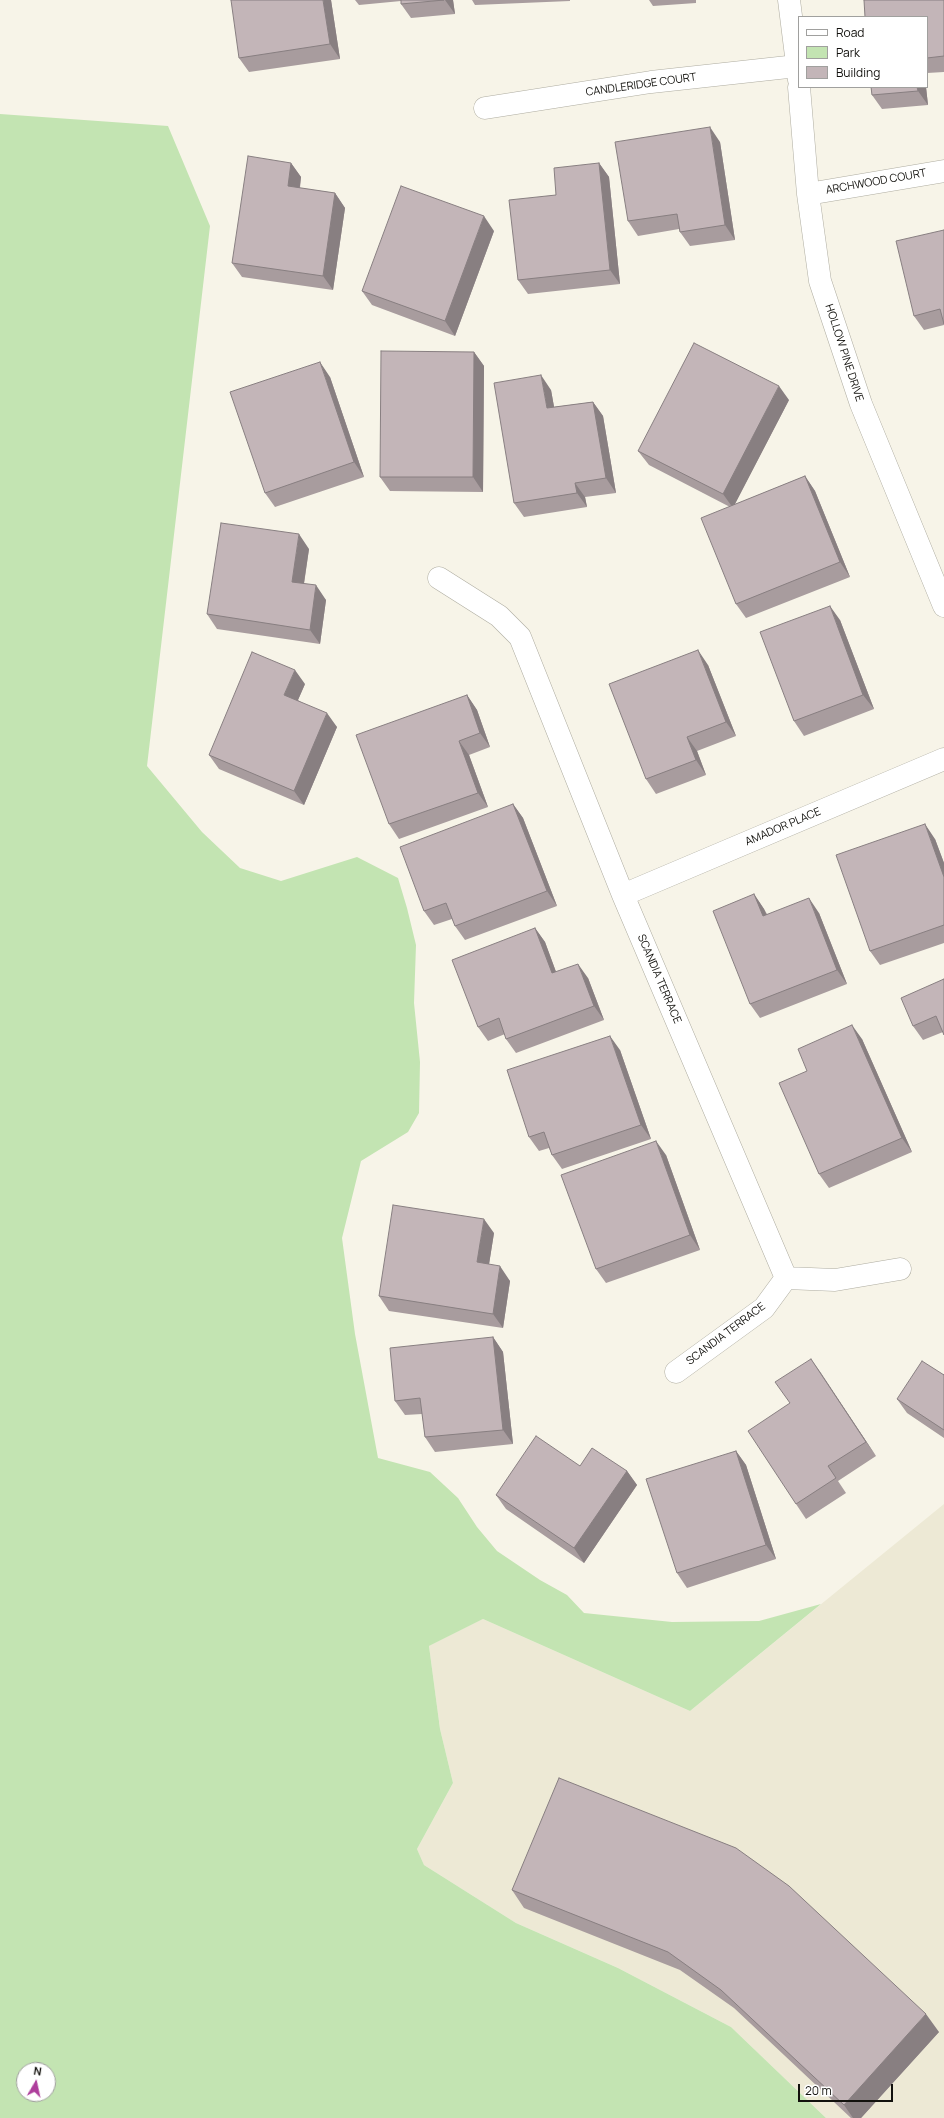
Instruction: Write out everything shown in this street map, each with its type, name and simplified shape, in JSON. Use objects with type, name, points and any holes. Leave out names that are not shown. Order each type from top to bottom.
[{"type":"street","name":"HOLLOW PINE DRIVE","points":[[789,0],[798,79]]},
{"type":"street","name":"CANDLERIDGE COURT","points":[[485,108],[651,82],[798,79]]},
{"type":"street","name":"HOLLOW PINE DRIVE","points":[[799,88],[808,194],[820,281],[856,390],[944,606]]},
{"type":"street","name":"ARCHWOOD COURT","points":[[808,194],[944,171]]},
{"type":"street","name":"SCANDIA TERRACE","points":[[439,578],[499,616],[520,637],[623,895],[786,1278],[764,1308],[676,1372]]},
{"type":"street","name":"AMADOR PLACE","points":[[623,895],[944,759]]},
{"type":"street","points":[[786,1278],[835,1280],[900,1269]]},
{"type":"shaded area","points":[[944,1504],[944,2118],[826,2118],[731,2027],[618,1968],[516,1923],[424,1865],[417,1849],[453,1783],[440,1729],[429,1646],[483,1619],[690,1711]]},
{"type":"green space","points":[[0,114],[168,126],[210,226],[147,766],[202,832],[240,868],[281,881],[357,857],[398,878],[407,908],[416,945],[414,1003],[420,1062],[419,1113],[408,1132],[361,1161],[342,1238],[355,1334],[378,1458],[430,1472],[458,1498],[477,1527],[497,1551],[540,1580],[567,1595],[584,1613],[672,1622],[759,1621],[821,1604],[690,1711],[483,1619],[429,1646],[440,1729],[453,1783],[417,1849],[424,1865],[516,1923],[618,1968],[731,2027],[826,2118],[0,2118]]},
{"type":"building","points":[[231,0],[323,0],[330,44],[239,58]]},
{"type":"building","points":[[401,0],[444,0],[401,4]]},
{"type":"building","points":[[864,0],[944,0],[944,56],[928,58],[928,16],[865,16]]},
{"type":"building","points":[[871,88],[917,88],[918,91],[872,95]]},
{"type":"building","points":[[710,127],[725,225],[680,232],[677,214],[628,221],[615,142]]},
{"type":"building","points":[[248,156],[291,163],[288,186],[335,193],[323,276],[232,263]]},
{"type":"building","points":[[599,163],[610,270],[518,280],[509,200],[556,195],[554,168]]},
{"type":"building","points":[[401,186],[484,216],[445,321],[362,291]]},
{"type":"building","points":[[944,230],[944,324],[940,309],[914,316],[896,241]]},
{"type":"building","points":[[694,343],[779,386],[723,494],[638,451]]},
{"type":"building","points":[[381,351],[474,352],[473,477],[380,477]]},
{"type":"building","points":[[320,362],[354,462],[265,493],[230,392]]},
{"type":"building","points":[[541,375],[547,408],[593,402],[606,478],[575,483],[577,493],[514,503],[494,383]]},
{"type":"building","points":[[805,476],[840,562],[736,604],[701,518]]},
{"type":"building","points":[[221,523],[299,534],[292,582],[316,585],[310,630],[207,614]]},
{"type":"building","points":[[830,606],[863,695],[794,721],[760,632]]},
{"type":"building","points":[[698,650],[726,722],[687,737],[696,760],[646,779],[609,684]]},
{"type":"building","points":[[252,652],[295,670],[284,695],[327,713],[294,791],[209,755]]},
{"type":"building","points":[[467,695],[480,733],[459,741],[478,793],[389,824],[356,735]]},
{"type":"building","points":[[513,804],[547,891],[455,926],[446,903],[424,911],[400,847]]},
{"type":"building","points":[[925,824],[944,877],[944,925],[870,951],[836,855]]},
{"type":"building","points":[[754,894],[763,916],[809,898],[837,970],[750,1004],[713,911]]},
{"type":"building","points":[[535,928],[552,973],[578,964],[594,1006],[506,1039],[499,1018],[478,1027],[452,960]]},
{"type":"building","points":[[944,979],[944,1035],[936,1016],[913,1026],[901,998]]},
{"type":"building","points":[[852,1025],[902,1138],[819,1174],[779,1083],[807,1071],[798,1049]]},
{"type":"building","points":[[610,1036],[641,1125],[552,1155],[544,1132],[529,1137],[507,1070]]},
{"type":"building","points":[[656,1141],[690,1235],[596,1269],[561,1175]]},
{"type":"building","points":[[393,1205],[484,1219],[477,1262],[500,1266],[493,1314],[379,1296]]},
{"type":"building","points":[[493,1337],[503,1430],[425,1437],[420,1398],[395,1401],[390,1348]]},
{"type":"building","points":[[811,1359],[866,1442],[828,1466],[836,1478],[796,1504],[748,1431],[790,1403],[775,1382]]},
{"type":"building","points":[[922,1361],[944,1375],[944,1430],[897,1399]]},
{"type":"building","points":[[536,1436],[580,1466],[592,1448],[627,1471],[574,1548],[496,1495]]},
{"type":"building","points":[[736,1451],[766,1545],[677,1573],[646,1479]]},
{"type":"building","points":[[559,1778],[736,1848],[789,1886],[926,2014],[844,2105],[721,1990],[668,1952],[512,1890]]}]
